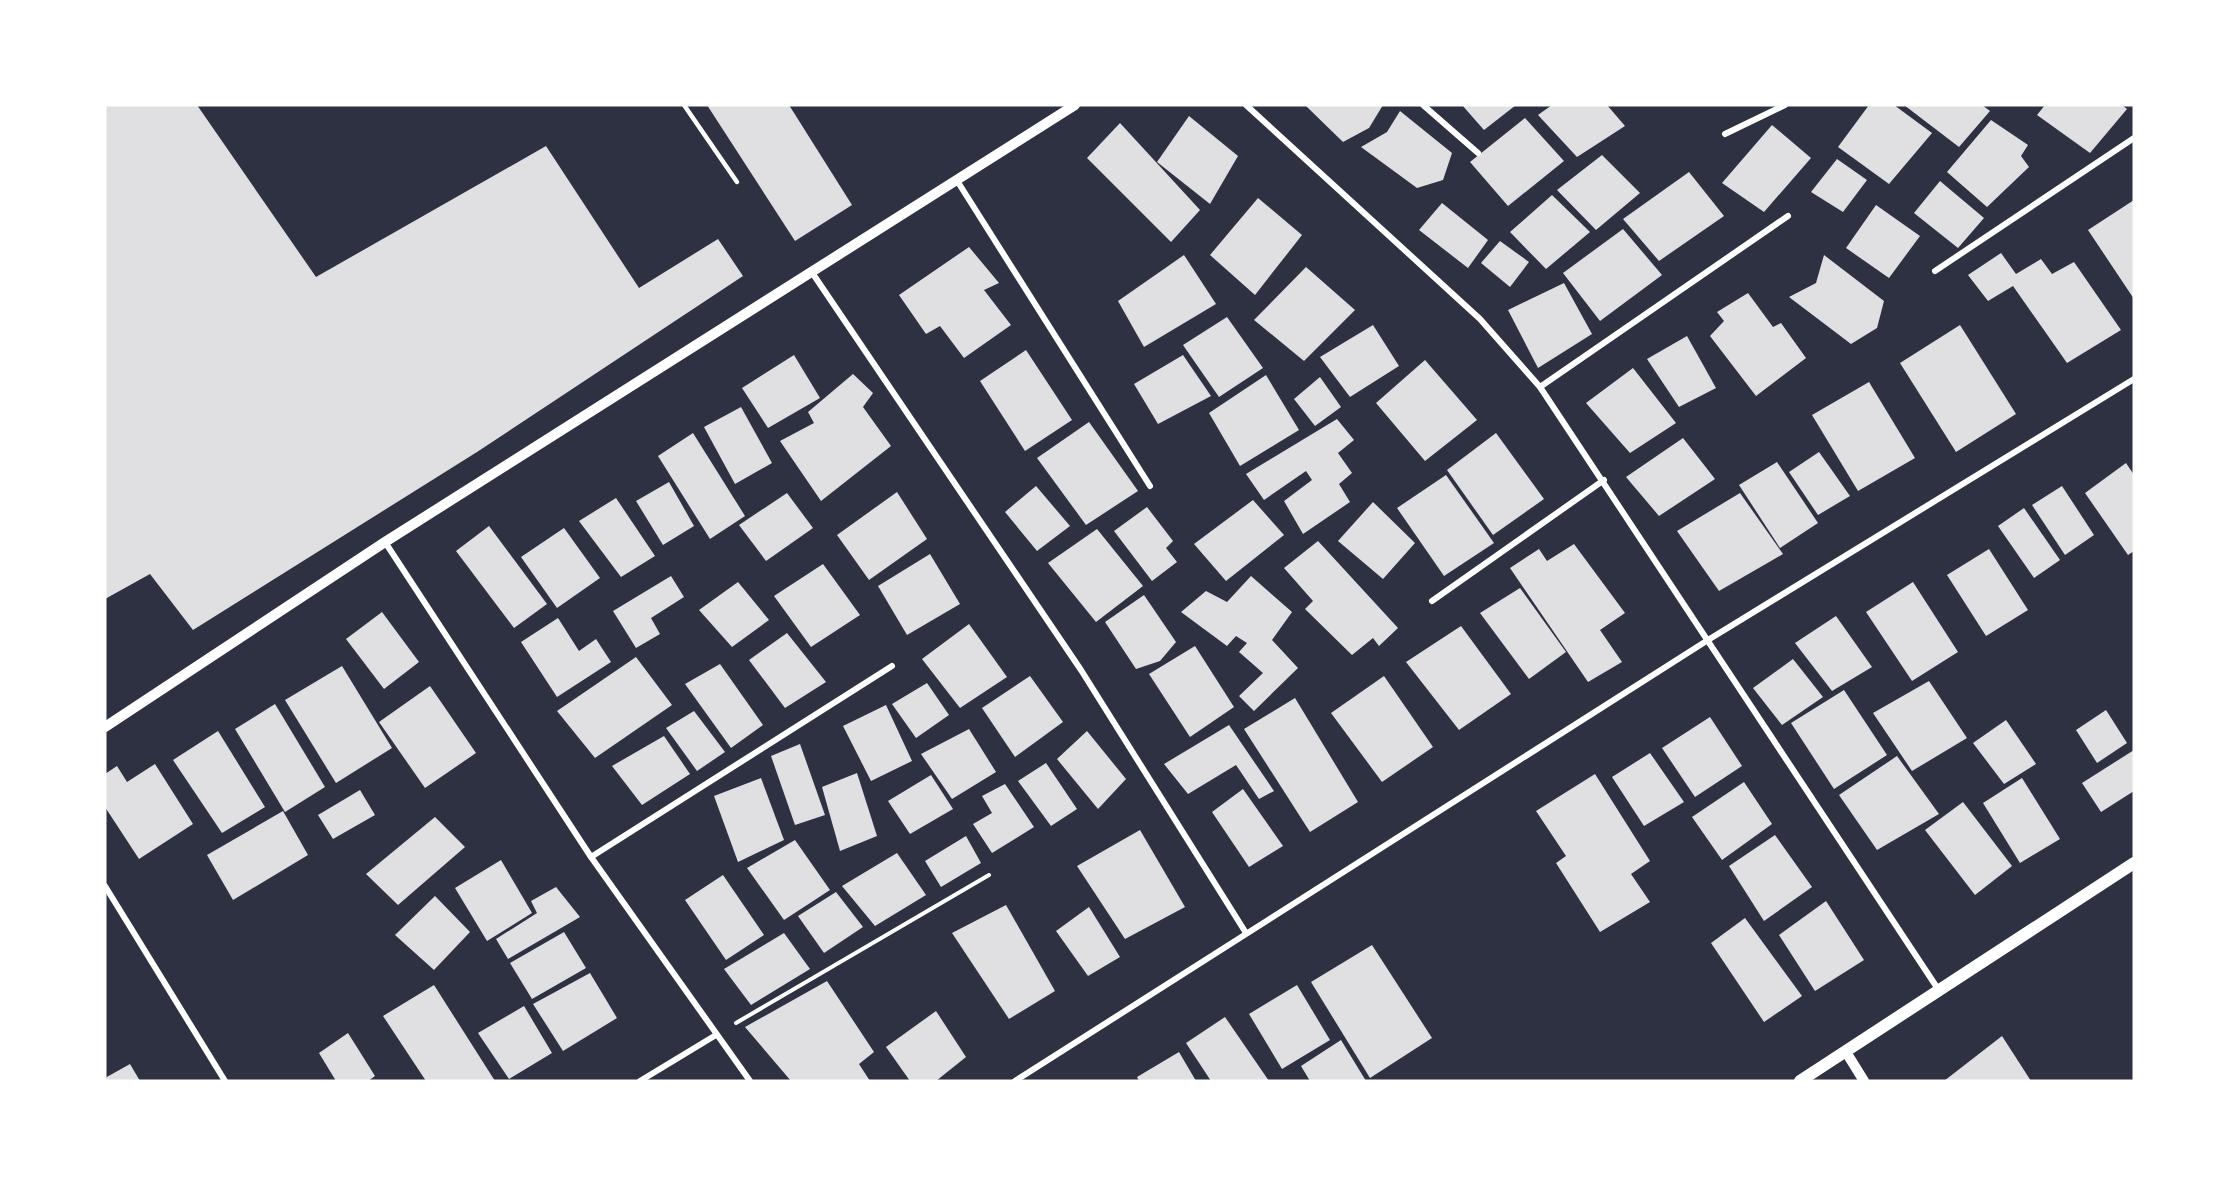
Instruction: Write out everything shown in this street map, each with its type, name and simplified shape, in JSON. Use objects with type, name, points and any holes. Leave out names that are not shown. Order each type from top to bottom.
[{"type":"main road","points":[[1800,1081],[2134,863]]},
{"type":"street","points":[[105,727],[385,542],[1075,105]]},
{"type":"street","points":[[1246,105],[1480,319],[1540,387],[1604,480],[1938,990]]},
{"type":"street","points":[[1423,105],[1478,153]]},
{"type":"street","points":[[1725,134],[1785,105]]},
{"type":"street","points":[[1935,271],[2134,138]]},
{"type":"street","points":[[956,179],[1150,486]]},
{"type":"street","points":[[1540,387],[1788,216]]},
{"type":"street","points":[[811,271],[1081,670],[1246,933]]},
{"type":"street","points":[[1015,1081],[1708,640],[2134,379]]},
{"type":"street","points":[[1432,601],[1604,480]]},
{"type":"street","points":[[385,542],[591,857],[750,1081]]},
{"type":"street","points":[[591,857],[892,666]]},
{"type":"street","points":[[105,886],[225,1081]]},
{"type":"street","points":[[640,1081],[716,1035]]},
{"type":"street","points":[[1846,1052],[1864,1081]]},
{"type":"lane","points":[[684,105],[737,182]]},
{"type":"path","points":[[716,1035],[989,875]]},
{"type":"building","points":[[105,105],[197,105],[316,277],[546,146],[639,288],[718,239],[743,276],[477,452],[193,630],[150,574],[105,599]]},
{"type":"building","points":[[707,105],[789,105],[852,205],[795,241]]},
{"type":"building","points":[[1383,105],[1369,128],[1343,142],[1306,106]]},
{"type":"building","points":[[1462,105],[1516,105],[1484,130]]},
{"type":"building","points":[[1552,105],[1607,105],[1625,126],[1577,157],[1538,115]]},
{"type":"building","points":[[1869,105],[1894,105],[1932,133],[1889,184],[1838,147]]},
{"type":"building","points":[[1904,105],[1982,105],[1990,111],[1959,147]]},
{"type":"building","points":[[2045,105],[2122,105],[2127,109],[2090,153],[2037,115]]},
{"type":"building","points":[[1400,111],[1452,153],[1443,180],[1417,188],[1361,147],[1387,132]]},
{"type":"building","points":[[1189,116],[1238,156],[1210,204],[1157,162]]},
{"type":"building","points":[[1525,118],[1564,161],[1508,206],[1470,162]]},
{"type":"building","points":[[1991,120],[2028,145],[2021,156],[2029,167],[1987,207],[1947,172]]},
{"type":"building","points":[[1120,123],[1200,210],[1171,242],[1087,158]]},
{"type":"building","points":[[1772,125],[1811,158],[1764,212],[1722,183]]},
{"type":"building","points":[[1602,155],[1640,193],[1596,230],[1557,190]]},
{"type":"building","points":[[1837,159],[1867,180],[1843,212],[1811,192]]},
{"type":"building","points":[[1689,172],[1724,216],[1659,261],[1623,219]]},
{"type":"building","points":[[1940,181],[1984,218],[1958,248],[1914,213]]},
{"type":"building","points":[[1552,195],[1590,232],[1546,269],[1510,232]]},
{"type":"building","points":[[1258,198],[1302,235],[1255,295],[1210,255]]},
{"type":"building","points":[[2134,200],[2134,299],[2088,230]]},
{"type":"building","points":[[1442,203],[1488,240],[1468,268],[1419,230]]},
{"type":"building","points":[[1876,205],[1920,236],[1889,278],[1846,248]]},
{"type":"building","points":[[1623,229],[1662,275],[1600,321],[1563,273]]},
{"type":"building","points":[[1500,241],[1529,262],[1510,287],[1481,263]]},
{"type":"building","points":[[969,247],[999,283],[984,290],[1011,325],[964,358],[940,326],[926,334],[899,295]]},
{"type":"building","points":[[2001,253],[2016,274],[2041,259],[2052,274],[2074,262],[2121,330],[2067,363],[2013,286],[1988,301],[1968,275]]},
{"type":"building","points":[[1184,255],[1216,304],[1144,347],[1118,301]]},
{"type":"building","points":[[1824,255],[1884,301],[1877,328],[1851,344],[1789,297],[1816,283]]},
{"type":"building","points":[[1306,267],[1355,310],[1304,361],[1254,320]]},
{"type":"building","points":[[1564,283],[1592,334],[1538,368],[1508,310]]},
{"type":"building","points":[[1748,293],[1773,327],[1781,323],[1806,358],[1756,396],[1710,336],[1724,321],[1717,312]]},
{"type":"building","points":[[1227,317],[1263,368],[1219,397],[1183,345]]},
{"type":"building","points":[[1373,325],[1399,366],[1350,397],[1320,357]]},
{"type":"building","points":[[1960,325],[2016,414],[1956,452],[1900,363]]},
{"type":"building","points":[[1687,336],[1716,388],[1679,407],[1647,359]]},
{"type":"building","points":[[1026,350],[1072,420],[1025,451],[980,381]]},
{"type":"building","points":[[794,355],[820,398],[768,428],[742,388]]},
{"type":"building","points":[[1183,355],[1211,396],[1158,424],[1134,384]]},
{"type":"building","points":[[1425,360],[1477,420],[1425,461],[1376,403]]},
{"type":"building","points":[[1633,368],[1676,423],[1630,453],[1586,403]]},
{"type":"building","points":[[853,374],[873,393],[863,407],[891,446],[821,501],[780,441],[814,423],[808,412]]},
{"type":"building","points":[[1266,375],[1299,430],[1240,466],[1209,413]]},
{"type":"building","points":[[1320,377],[1341,407],[1315,426],[1294,399]]},
{"type":"building","points":[[1869,382],[1915,458],[1858,491],[1812,415]]},
{"type":"building","points":[[741,407],[772,463],[735,484],[704,427]]},
{"type":"building","points":[[1337,419],[1354,440],[1338,453],[1352,473],[1339,484],[1350,502],[1303,534],[1284,501],[1312,480],[1306,471],[1264,500],[1246,474]]},
{"type":"building","points":[[1089,422],[1138,491],[1086,525],[1037,458]]},
{"type":"building","points":[[693,433],[745,516],[710,539],[658,456]]},
{"type":"building","points":[[1496,433],[1544,499],[1493,535],[1447,470]]},
{"type":"building","points":[[1683,438],[1715,479],[1659,516],[1626,477]]},
{"type":"building","points":[[1819,452],[1850,496],[1818,515],[1789,472]]},
{"type":"building","points":[[1777,462],[1818,523],[1780,548],[1739,485]]},
{"type":"building","points":[[2126,463],[2134,475],[2134,551],[2128,555],[2085,493]]},
{"type":"building","points":[[1446,475],[1494,543],[1444,576],[1397,508]]},
{"type":"building","points":[[669,482],[694,526],[663,545],[636,501]]},
{"type":"building","points":[[1036,486],[1070,526],[1037,551],[1005,512]]},
{"type":"building","points":[[2062,486],[2094,535],[2065,555],[2032,505]]},
{"type":"building","points":[[897,492],[927,539],[869,580],[837,535]]},
{"type":"building","points":[[787,493],[813,528],[766,561],[739,525]]},
{"type":"building","points":[[1740,493],[1783,554],[1719,591],[1677,531]]},
{"type":"building","points":[[616,498],[655,556],[621,577],[579,521]]},
{"type":"building","points":[[1253,500],[1284,535],[1226,581],[1194,544]]},
{"type":"building","points":[[1373,502],[1415,543],[1383,579],[1338,541]]},
{"type":"building","points":[[1147,507],[1173,541],[1166,548],[1177,562],[1152,581],[1114,531]]},
{"type":"building","points":[[2024,508],[2060,560],[2034,578],[1998,526]]},
{"type":"building","points":[[489,526],[547,604],[514,628],[456,551]]},
{"type":"building","points":[[564,528],[600,578],[557,608],[521,557]]},
{"type":"building","points":[[1097,529],[1143,586],[1096,622],[1048,563]]},
{"type":"building","points":[[1318,541],[1398,628],[1379,646],[1373,638],[1352,655],[1305,609],[1313,601],[1284,568]]},
{"type":"building","points":[[1574,544],[1625,613],[1600,630],[1622,662],[1588,682],[1510,568],[1539,549],[1547,561]]},
{"type":"building","points":[[1989,549],[2028,610],[1986,636],[1947,575]]},
{"type":"building","points":[[930,554],[960,604],[907,635],[878,586]]},
{"type":"building","points":[[823,564],[860,615],[811,647],[774,596]]},
{"type":"building","points":[[671,576],[684,597],[651,618],[660,634],[636,648],[613,611]]},
{"type":"building","points":[[1251,576],[1292,612],[1272,640],[1298,668],[1254,711],[1239,696],[1263,673],[1239,652],[1247,643],[1236,636],[1227,646],[1181,612],[1206,591],[1227,602]]},
{"type":"building","points":[[738,582],[769,620],[732,647],[699,610]]},
{"type":"building","points":[[1913,582],[1958,652],[1912,681],[1866,612]]},
{"type":"building","points":[[1520,588],[1566,652],[1529,679],[1480,613]]},
{"type":"building","points":[[1144,595],[1176,642],[1160,661],[1136,669],[1105,622]]},
{"type":"building","points":[[382,612],[419,662],[384,689],[346,639]]},
{"type":"building","points":[[1836,616],[1872,667],[1832,691],[1795,643]]},
{"type":"building","points":[[558,618],[579,651],[596,639],[611,662],[557,697],[521,642]]},
{"type":"building","points":[[969,624],[1007,677],[960,708],[922,659]]},
{"type":"building","points":[[1461,626],[1511,694],[1459,730],[1406,662]]},
{"type":"building","points":[[787,633],[826,682],[785,708],[749,660]]},
{"type":"building","points":[[1195,646],[1234,707],[1190,737],[1149,674]]},
{"type":"building","points":[[636,657],[672,705],[595,758],[557,711]]},
{"type":"building","points":[[1793,659],[1823,697],[1782,725],[1753,688]]},
{"type":"building","points":[[720,664],[763,725],[731,748],[685,684]]},
{"type":"building","points":[[342,666],[392,748],[336,783],[285,700]]},
{"type":"building","points":[[1030,676],[1063,722],[1015,757],[982,708]]},
{"type":"building","points":[[1384,676],[1433,747],[1382,782],[1331,713]]},
{"type":"building","points":[[1929,681],[1967,738],[1912,771],[1873,713]]},
{"type":"building","points":[[927,683],[949,715],[916,738],[892,704]]},
{"type":"building","points":[[430,686],[476,753],[425,788],[379,722]]},
{"type":"building","points":[[1844,690],[1887,755],[1834,789],[1791,723]]},
{"type":"building","points":[[1295,698],[1358,802],[1310,832],[1244,729]]},
{"type":"building","points":[[275,704],[325,787],[285,812],[235,729]]},
{"type":"building","points":[[886,705],[912,761],[871,781],[843,726]]},
{"type":"building","points":[[2106,710],[2127,743],[2097,763],[2076,730]]},
{"type":"building","points":[[694,711],[725,752],[697,771],[666,728]]},
{"type":"building","points":[[1710,717],[1742,766],[1695,797],[1662,748]]},
{"type":"building","points":[[2006,720],[2036,764],[2004,784],[1973,743]]},
{"type":"building","points":[[1229,725],[1274,791],[1259,799],[1236,765],[1188,794],[1164,764]]},
{"type":"building","points":[[969,729],[996,772],[952,799],[921,754]]},
{"type":"building","points":[[218,731],[265,807],[222,833],[173,760]]},
{"type":"building","points":[[1087,731],[1126,779],[1098,809],[1057,759]]},
{"type":"building","points":[[664,736],[690,774],[642,805],[612,766]]},
{"type":"building","points":[[800,744],[825,815],[795,825],[771,756]]},
{"type":"building","points":[[2134,750],[2134,791],[2101,812],[2082,783]]},
{"type":"building","points":[[1650,753],[1684,802],[1644,826],[1612,777]]},
{"type":"building","points":[[1897,756],[1939,814],[1877,850],[1839,795]]},
{"type":"building","points":[[1046,763],[1077,809],[1051,826],[1018,781]]},
{"type":"building","points":[[155,764],[193,824],[139,859],[105,807],[105,774],[117,766],[127,782]]},
{"type":"building","points":[[857,773],[877,836],[840,851],[822,787]]},
{"type":"building","points":[[1595,774],[1650,861],[1631,874],[1650,902],[1600,932],[1556,863],[1566,856],[1536,811]]},
{"type":"building","points":[[931,775],[953,809],[910,834],[888,801]]},
{"type":"building","points":[[761,778],[784,840],[738,862],[714,796]]},
{"type":"building","points":[[2022,778],[2060,839],[2020,863],[1983,803]]},
{"type":"building","points":[[1744,782],[1772,824],[1722,860],[1692,817]]},
{"type":"building","points":[[1005,784],[1034,827],[992,853],[973,824],[992,813],[982,796]]},
{"type":"building","points":[[1243,789],[1283,846],[1249,867],[1212,812]]},
{"type":"building","points":[[360,790],[375,815],[333,839],[318,815]]},
{"type":"building","points":[[1963,802],[2012,866],[1975,895],[1925,830]]},
{"type":"building","points":[[283,811],[308,855],[233,900],[207,855]]},
{"type":"building","points":[[435,817],[465,847],[398,905],[366,874]]},
{"type":"building","points":[[1140,830],[1185,907],[1125,939],[1077,866]]},
{"type":"building","points":[[1775,835],[1812,887],[1764,921],[1729,866]]},
{"type":"building","points":[[966,836],[981,863],[941,887],[925,861]]},
{"type":"building","points":[[795,840],[830,890],[784,920],[747,868]]},
{"type":"building","points":[[897,853],[926,895],[875,926],[842,886]]},
{"type":"building","points":[[501,860],[532,913],[487,941],[455,888]]},
{"type":"building","points":[[723,875],[764,935],[726,960],[685,900]]},
{"type":"building","points":[[556,887],[580,917],[508,959],[496,939],[537,913],[531,901]]},
{"type":"building","points":[[836,892],[863,927],[824,953],[798,916]]},
{"type":"building","points":[[435,896],[470,932],[434,970],[395,935]]},
{"type":"building","points":[[1826,901],[1864,960],[1815,991],[1779,935]]},
{"type":"building","points":[[1006,905],[1055,991],[1009,1019],[952,933]]},
{"type":"building","points":[[1089,907],[1120,957],[1088,976],[1056,931]]},
{"type":"building","points":[[1745,918],[1802,996],[1764,1022],[1711,943]]},
{"type":"building","points":[[564,932],[586,968],[532,999],[510,963]]},
{"type":"building","points":[[784,933],[810,969],[751,1005],[724,969]]},
{"type":"building","points":[[1372,945],[1432,1038],[1370,1078],[1311,982]]},
{"type":"building","points":[[590,973],[617,1018],[563,1051],[533,1004]]},
{"type":"building","points":[[827,981],[874,1052],[859,1064],[870,1081],[791,1081],[745,1027]]},
{"type":"building","points":[[434,985],[495,1081],[426,1081],[383,1016]]},
{"type":"building","points":[[1297,985],[1330,1040],[1282,1069],[1249,1014]]},
{"type":"building","points":[[524,1006],[552,1053],[509,1079],[478,1033]]},
{"type":"building","points":[[936,1011],[966,1057],[936,1081],[910,1081],[886,1047]]},
{"type":"building","points":[[1225,1017],[1269,1081],[1211,1081],[1186,1043]]},
{"type":"building","points":[[348,1033],[375,1076],[368,1081],[336,1081],[319,1053]]},
{"type":"building","points":[[2002,1036],[2031,1081],[1944,1081]]},
{"type":"building","points":[[1341,1040],[1366,1081],[1310,1081],[1301,1066]]},
{"type":"building","points":[[1179,1052],[1196,1081],[1139,1081],[1137,1077]]},
{"type":"building","points":[[130,1064],[140,1081],[105,1081],[105,1078]]}]
